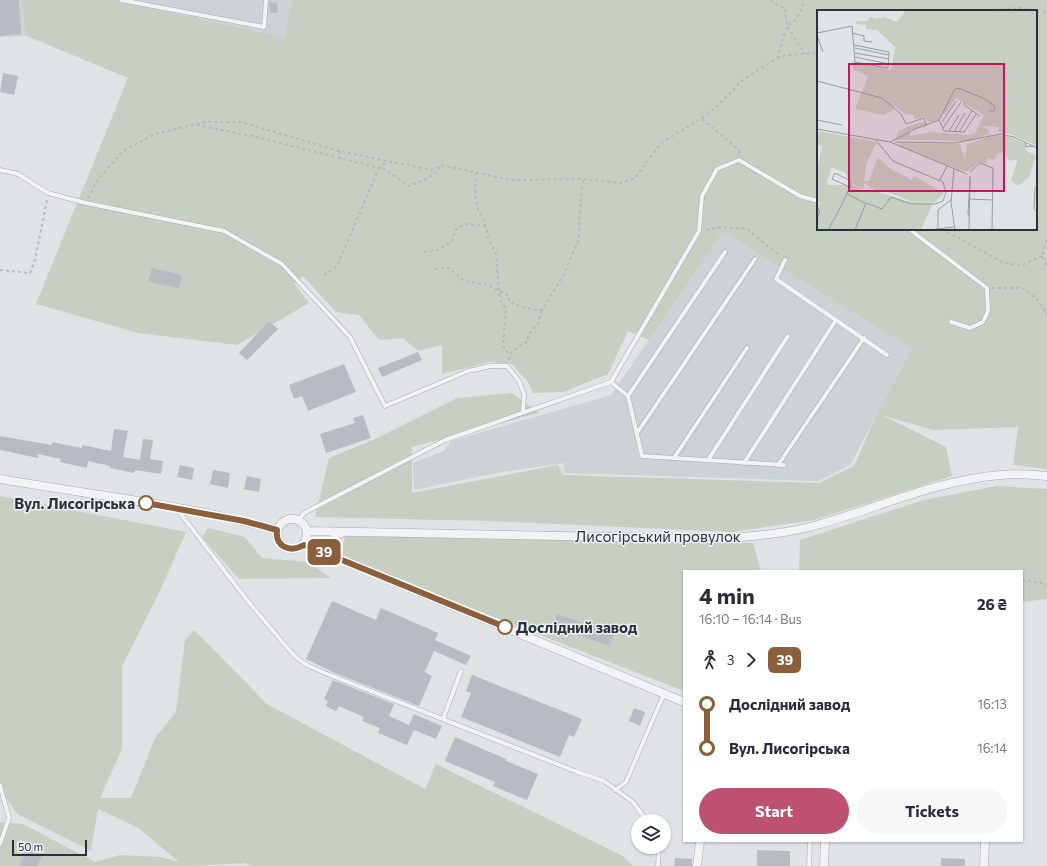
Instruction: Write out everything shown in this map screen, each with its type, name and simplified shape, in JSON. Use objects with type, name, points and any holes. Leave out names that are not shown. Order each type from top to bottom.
[{"type":"street","name":"Лисогірський провулок","points":[[308,531],[720,539],[769,534],[816,525],[931,488],[972,478],[1002,475],[1047,476]]},
{"type":"street","points":[[0,479],[176,508],[244,521],[277,530]]},
{"type":"street","points":[[292,518],[299,520],[305,524],[308,531],[308,539],[304,545],[297,549],[290,550],[283,546],[276,536],[277,530],[284,521],[292,518]]},
{"type":"street","points":[[336,557],[331,552],[330,544],[335,537],[343,532]]},
{"type":"street","points":[[304,545],[683,702]]},
{"type":"street","points":[[697,866],[700,842]]},
{"type":"street","points":[[824,866],[825,842]]},
{"type":"street","points":[[984,866],[985,842]]},
{"type":"lane","points":[[121,0],[264,27],[266,0]]},
{"type":"lane","points":[[299,520],[304,513],[445,440],[611,382],[699,231],[702,196],[717,169],[738,160],[800,196],[817,201]]},
{"type":"lane","points":[[0,170],[18,174],[48,193],[86,203],[224,231],[282,264],[350,337],[385,406],[468,371],[491,366],[508,366],[519,381],[524,394],[523,413]]},
{"type":"lane","points":[[910,230],[987,288],[988,311],[982,322],[970,328],[951,322]]},
{"type":"lane","points":[[628,396],[725,252]]},
{"type":"lane","points":[[637,433],[755,259]]},
{"type":"lane","points":[[784,260],[776,279],[887,355]]},
{"type":"lane","points":[[744,463],[836,320]]},
{"type":"lane","points":[[708,460],[788,336]]},
{"type":"lane","points":[[778,465],[864,338]]},
{"type":"lane","points":[[674,458],[747,348]]},
{"type":"lane","points":[[611,382],[628,396],[642,456],[784,465]]},
{"type":"lane","points":[[176,508],[246,600],[298,659],[325,673],[604,782],[633,802],[642,814]]},
{"type":"lane","points":[[443,720],[461,671]]},
{"type":"lane","points":[[615,790],[626,782],[664,694]]},
{"type":"lane","points":[[0,785],[9,818],[0,844]]},
{"type":"lane","points":[[808,866],[810,842]]},
{"type":"lane","points":[[658,866],[659,854]]},
{"type":"path","points":[[771,0],[772,3],[785,8],[787,26],[777,58]]},
{"type":"path","points":[[787,26],[794,23],[803,8],[804,0]]},
{"type":"path","points":[[992,10],[1021,8],[1031,10]]},
{"type":"path","points":[[1037,11],[1047,13]]},
{"type":"path","points":[[787,26],[805,54]]},
{"type":"path","points":[[86,203],[97,181],[123,151],[155,134],[205,122],[241,122],[339,150],[431,170],[441,165],[511,180],[583,179],[620,183],[635,178],[661,143],[702,118],[715,108],[744,79],[777,58],[787,55],[817,53]]},
{"type":"path","points":[[702,118],[739,150],[738,160]]},
{"type":"path","points":[[195,124],[252,136],[341,160],[384,169],[409,186],[426,180],[436,172],[441,165]]},
{"type":"path","points":[[339,150],[341,160]]},
{"type":"path","points":[[324,275],[337,266],[379,168],[388,160]]},
{"type":"path","points":[[476,172],[475,194],[478,210],[496,254],[499,291],[501,301],[506,309],[503,346],[509,355],[508,366]]},
{"type":"path","points":[[509,355],[528,341],[528,335],[538,324],[542,310],[563,276],[579,239],[583,179]]},
{"type":"path","points":[[0,270],[30,272],[35,260],[48,193]]},
{"type":"path","points":[[424,252],[438,250],[452,241],[455,230],[465,224],[485,226]]},
{"type":"path","points":[[699,231],[721,228],[748,229],[784,260]]},
{"type":"path","points":[[944,230],[1002,262],[1020,266],[1042,256]]},
{"type":"path","points":[[1047,240],[1042,256],[1047,266]]},
{"type":"path","points":[[434,268],[449,268],[464,282],[488,285],[509,296],[509,302],[532,310],[542,310]]},
{"type":"path","points":[[987,288],[1022,288],[1037,299],[1047,315]]},
{"type":"path","points":[[1023,580],[1047,584]]},
{"type":"shaded area","points":[[0,0],[21,0],[27,36],[0,37]]},
{"type":"shaded area","points":[[114,0],[292,0],[286,39]]},
{"type":"shaded area","points":[[723,232],[912,349],[850,465],[818,481],[564,473],[564,463],[502,472],[414,490],[413,463],[444,451],[451,441],[611,395]]},
{"type":"green space","points":[[21,0],[114,0],[285,38],[292,0],[1047,0],[1047,469],[1013,465],[1018,427],[933,430],[881,415],[946,447],[952,476],[814,520],[732,532],[489,521],[315,517],[329,458],[375,439],[457,398],[512,393],[539,413],[412,447],[412,493],[558,465],[563,475],[819,483],[854,466],[877,414],[912,349],[723,232],[649,340],[628,331],[608,374],[563,392],[533,393],[528,382],[512,364],[491,362],[442,374],[442,345],[418,351],[403,338],[379,340],[359,315],[336,312],[303,276],[294,283],[309,303],[237,345],[138,333],[36,304],[128,78],[27,36]]},
{"type":"green space","points":[[996,486],[1047,489],[1047,600],[1023,602],[1023,570],[799,570],[800,540],[924,500]]},
{"type":"green space","points":[[0,496],[186,532],[159,593],[122,666],[122,749],[100,798],[131,798],[155,738],[176,712],[185,640],[194,630],[267,704],[425,789],[436,764],[623,856],[633,866],[251,866],[245,863],[191,866],[0,866],[0,822],[23,824],[95,862],[120,855],[161,857],[179,862],[137,827],[98,809],[91,851],[17,814],[0,788]]},
{"type":"green space","points":[[208,528],[245,537],[262,558],[307,562],[331,578],[239,579],[202,537]]},
{"type":"green space","points":[[345,536],[753,543],[761,570],[683,570],[683,691],[340,559]]},
{"type":"building","points":[[0,0],[19,0],[21,34],[0,36]]},
{"type":"building","points":[[269,2],[277,3],[278,13],[270,13]]},
{"type":"building","points":[[3,73],[18,76],[14,95],[0,92]]},
{"type":"building","points":[[152,268],[182,275],[179,288],[148,282]]},
{"type":"building","points":[[269,321],[278,329],[247,360],[239,353]]},
{"type":"building","points":[[418,352],[422,360],[382,377],[378,368]]},
{"type":"building","points":[[344,364],[356,392],[308,411],[302,396],[294,399],[289,385]]},
{"type":"building","points":[[363,415],[371,438],[326,453],[320,434],[355,423],[353,418]]},
{"type":"building","points":[[114,429],[128,431],[123,457],[140,460],[143,439],[153,440],[150,459],[163,461],[161,474],[135,470],[134,473],[110,468],[110,466],[88,461],[87,468],[60,462],[61,459],[38,454],[38,458],[0,450],[0,436],[52,445],[52,442],[82,448],[82,445],[111,451]]},
{"type":"building","points":[[180,465],[194,468],[192,480],[177,477]]},
{"type":"building","points":[[213,470],[230,473],[228,488],[210,484]]},
{"type":"building","points":[[247,476],[261,479],[259,492],[244,489]]},
{"type":"building","points":[[332,601],[376,620],[381,608],[438,633],[435,640],[471,656],[466,665],[434,651],[425,672],[432,676],[419,706],[335,673],[306,659]]},
{"type":"building","points":[[557,614],[614,634],[609,646],[553,625]]},
{"type":"building","points":[[472,675],[582,719],[574,737],[569,735],[560,757],[461,717],[471,693],[466,691]]},
{"type":"building","points":[[333,680],[394,704],[389,716],[409,725],[414,714],[442,726],[436,739],[414,730],[407,745],[378,733],[380,728],[362,721],[364,717],[339,706],[336,711],[326,706],[328,701],[324,699]]},
{"type":"building","points":[[634,708],[645,712],[640,726],[629,721]]},
{"type":"building","points":[[455,737],[538,774],[527,800],[493,786],[495,782],[445,761]]},
{"type":"building","points":[[28,849],[42,856],[37,866],[19,866]]},
{"type":"building","points":[[757,850],[790,851],[790,866],[757,866]]},
{"type":"building","points":[[675,858],[692,859],[692,866],[674,866]]},
{"type":"building","points":[[941,858],[965,859],[965,866],[941,866]]},
{"type":"bus line","name":"39","points":[[146,503],[244,521],[277,530],[276,536],[278,540],[283,546],[290,550],[297,549],[304,545],[505,627]]},
{"type":"place","name":"Вул. Лисогірська","points":[[146,503]]},
{"type":"place","name":"Дослідний завод","points":[[505,627]]}]
